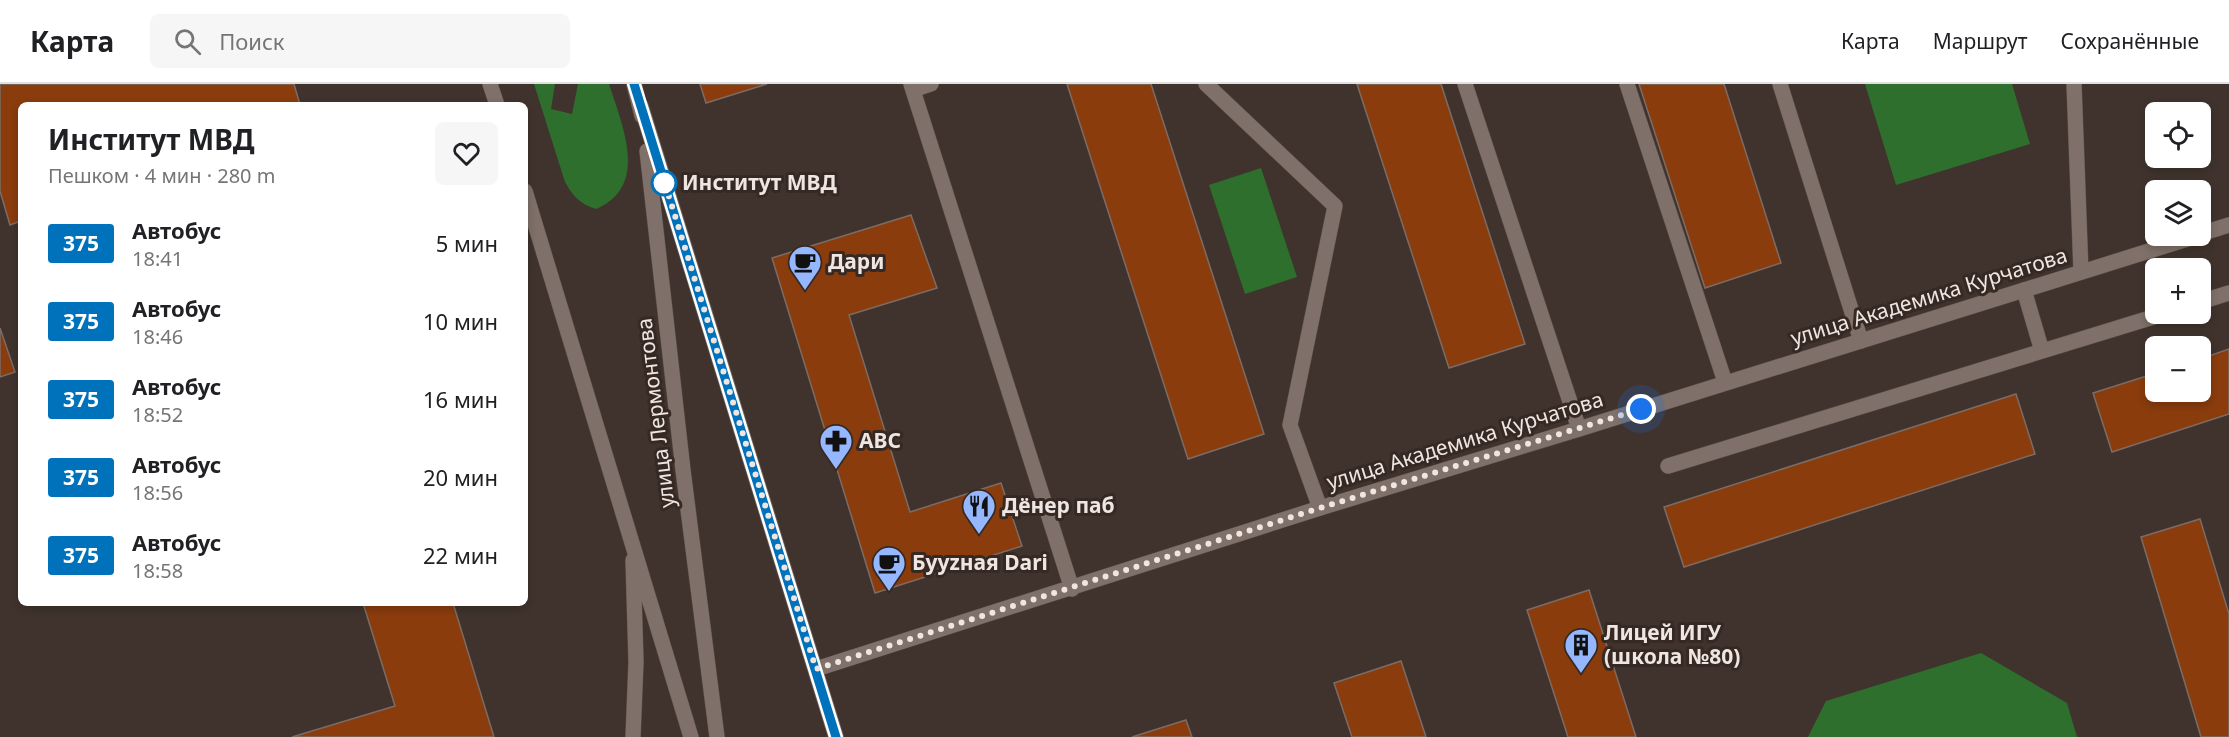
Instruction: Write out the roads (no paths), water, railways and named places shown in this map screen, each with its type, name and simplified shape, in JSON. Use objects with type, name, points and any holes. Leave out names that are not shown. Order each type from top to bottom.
[{"type":"main road","points":[[490,84],[496,102]]},
{"type":"main road","name":"улица Лермонтова","points":[[634,84],[641,106],[647,145],[683,470],[717,737]]},
{"type":"main road","points":[[931,84],[912,87],[1071,589]]},
{"type":"main road","points":[[1206,84],[1335,206],[1290,426],[1320,508]]},
{"type":"main road","points":[[1465,84],[1579,429]]},
{"type":"main road","points":[[1628,84],[1725,382]]},
{"type":"main road","points":[[1780,84],[1861,341]]},
{"type":"main road","points":[[2074,84],[2081,272]]},
{"type":"main road","points":[[641,106],[836,737]]},
{"type":"main road","name":"улица Лермонтова","points":[[528,201],[691,737]]},
{"type":"main road","name":"улица Академика Курчатова","points":[[2211,231],[2229,225]]},
{"type":"main road","name":"улица Академика Курчатова","points":[[816,669],[1320,508],[2164,246]]},
{"type":"main road","points":[[2024,290],[2042,351]]},
{"type":"main road","points":[[2211,299],[2229,293]]},
{"type":"main road","points":[[1668,466],[2145,320]]},
{"type":"main road","points":[[632,539],[636,662],[633,737]]},
{"type":"place","name":"Институт МВД","points":[[664,183]]},
{"type":"place","name":"Дари","points":[[805,291]]},
{"type":"place","name":"ABC","points":[[836,470]]},
{"type":"place","name":"Дёнер паб","points":[[979,535]]},
{"type":"place","name":"Бууzная Dari","points":[[889,592]]},
{"type":"place","name":"Лицей ИГУ (школа №80)","points":[[1581,674]]}]
